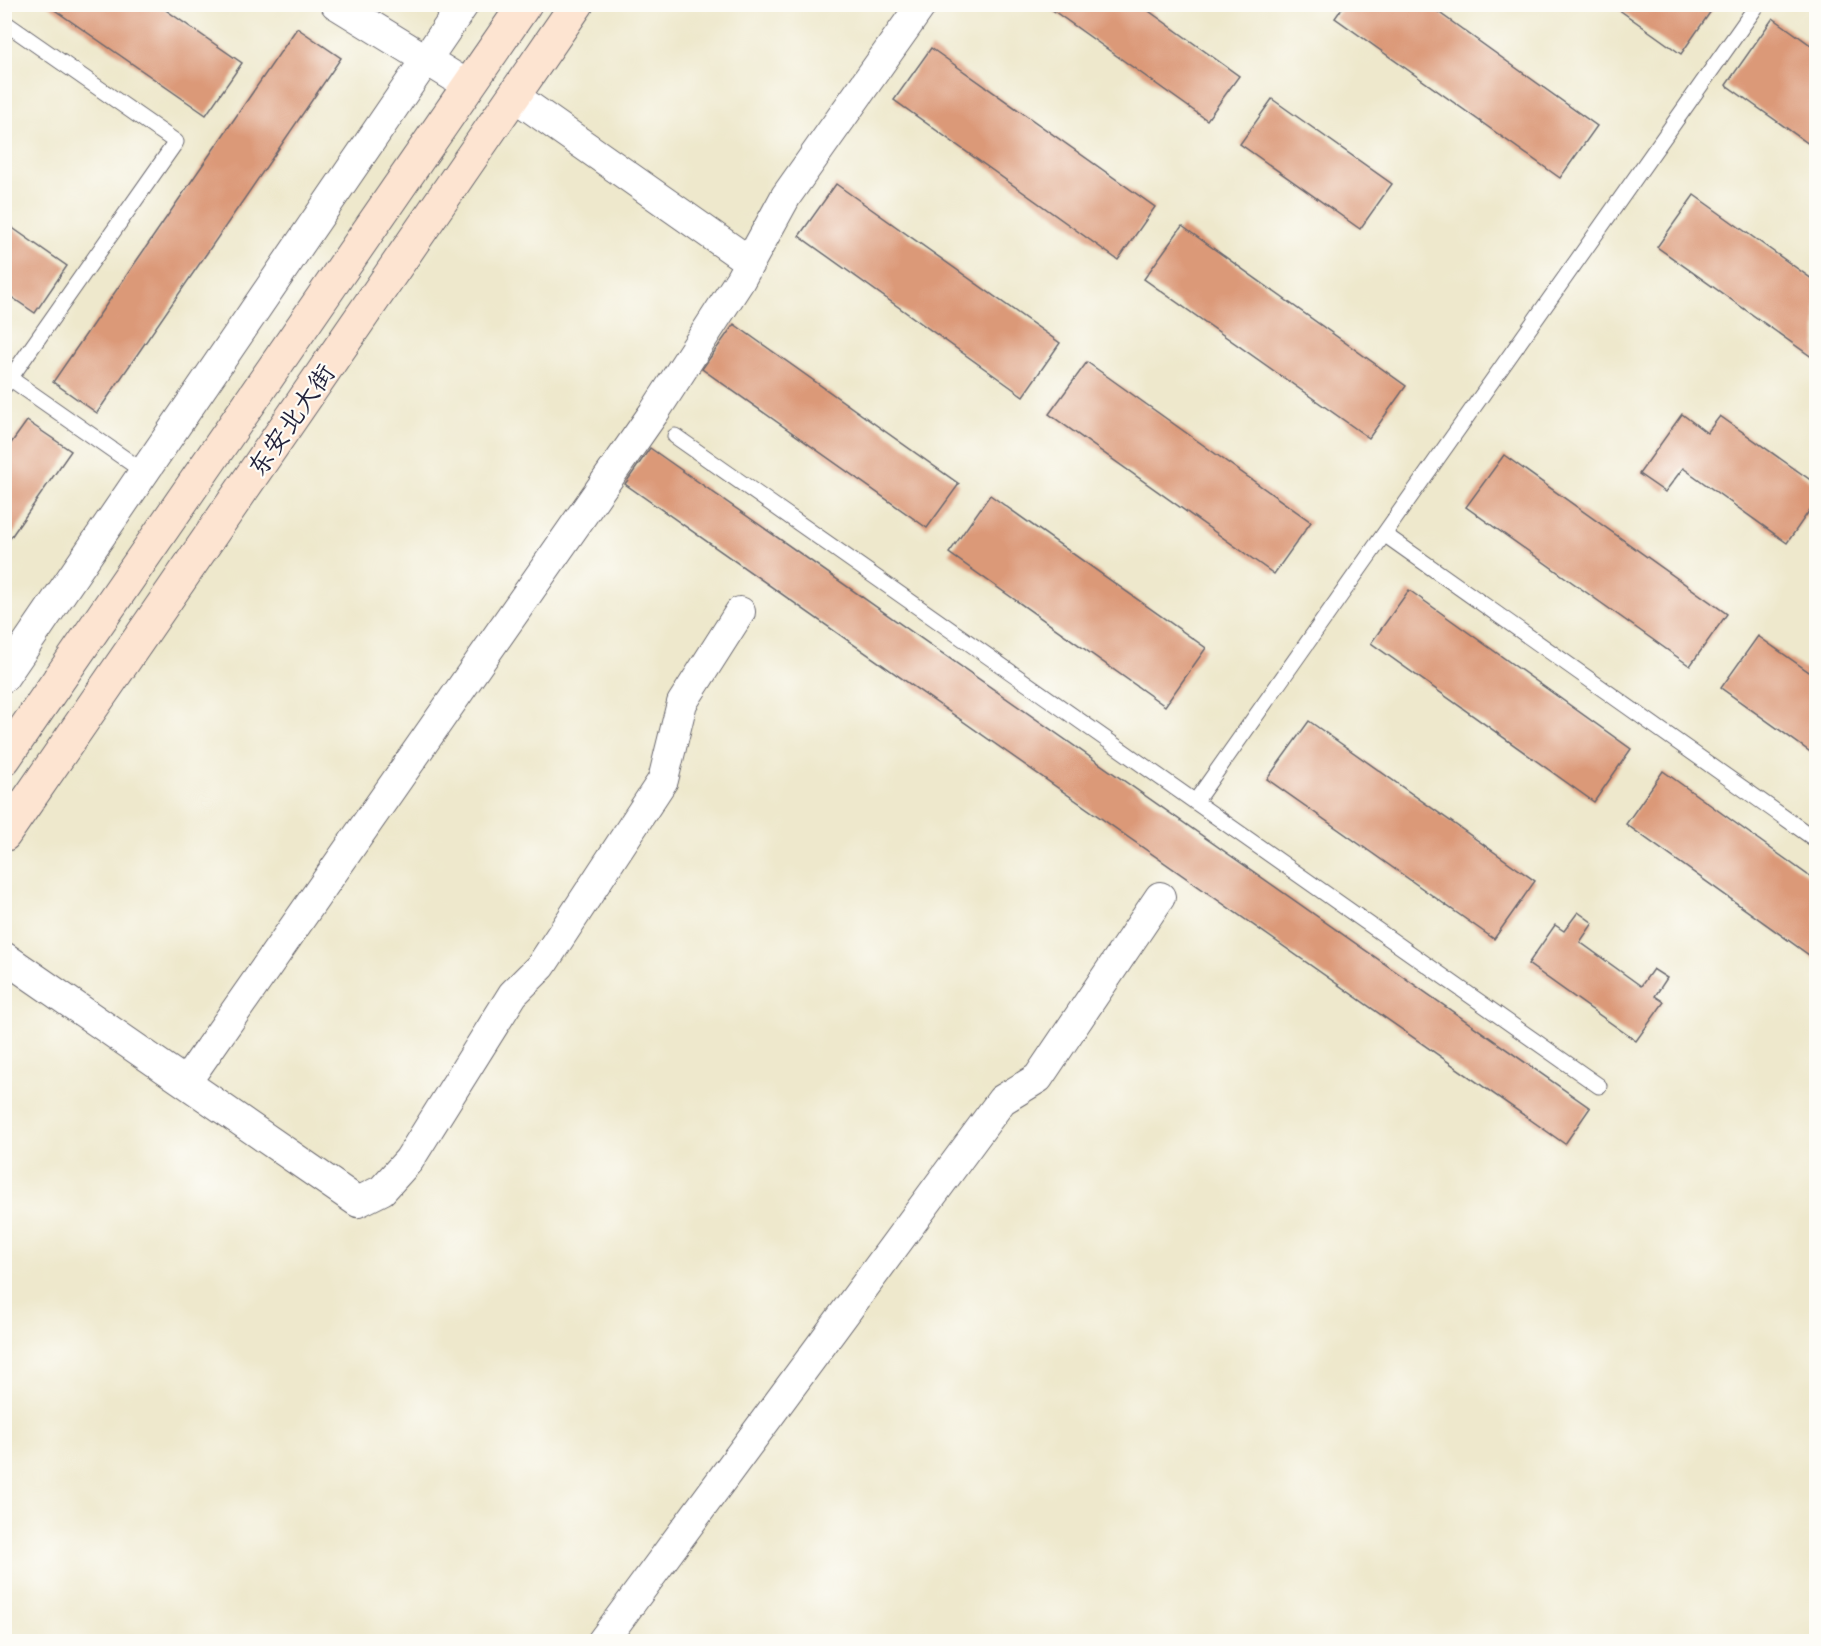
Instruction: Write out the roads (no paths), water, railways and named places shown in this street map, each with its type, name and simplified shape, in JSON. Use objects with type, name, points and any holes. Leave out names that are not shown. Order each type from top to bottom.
[{"type":"main road","name":"东安北大街","points":[[4,759],[525,4]]},
{"type":"main road","name":"东安北大街","points":[[4,835],[577,4]]},
{"type":"street","points":[[336,4],[469,86]]},
{"type":"street","points":[[4,677],[464,4]]},
{"type":"street","points":[[186,1082],[655,411],[750,262],[786,196],[922,4]]},
{"type":"street","points":[[514,96],[750,262]]},
{"type":"street","points":[[4,957],[358,1202],[382,1190],[409,1160],[513,994],[541,966],[663,780],[682,703],[740,612]]},
{"type":"street","points":[[602,1641],[1002,1100],[1038,1078],[1160,897]]},
{"type":"lane","points":[[1195,802],[1758,4]]},
{"type":"lane","points":[[4,22],[176,142],[8,383],[144,472]]},
{"type":"lane","points":[[675,436],[1599,1086]]},
{"type":"lane","points":[[1384,534],[1816,840]]}]
